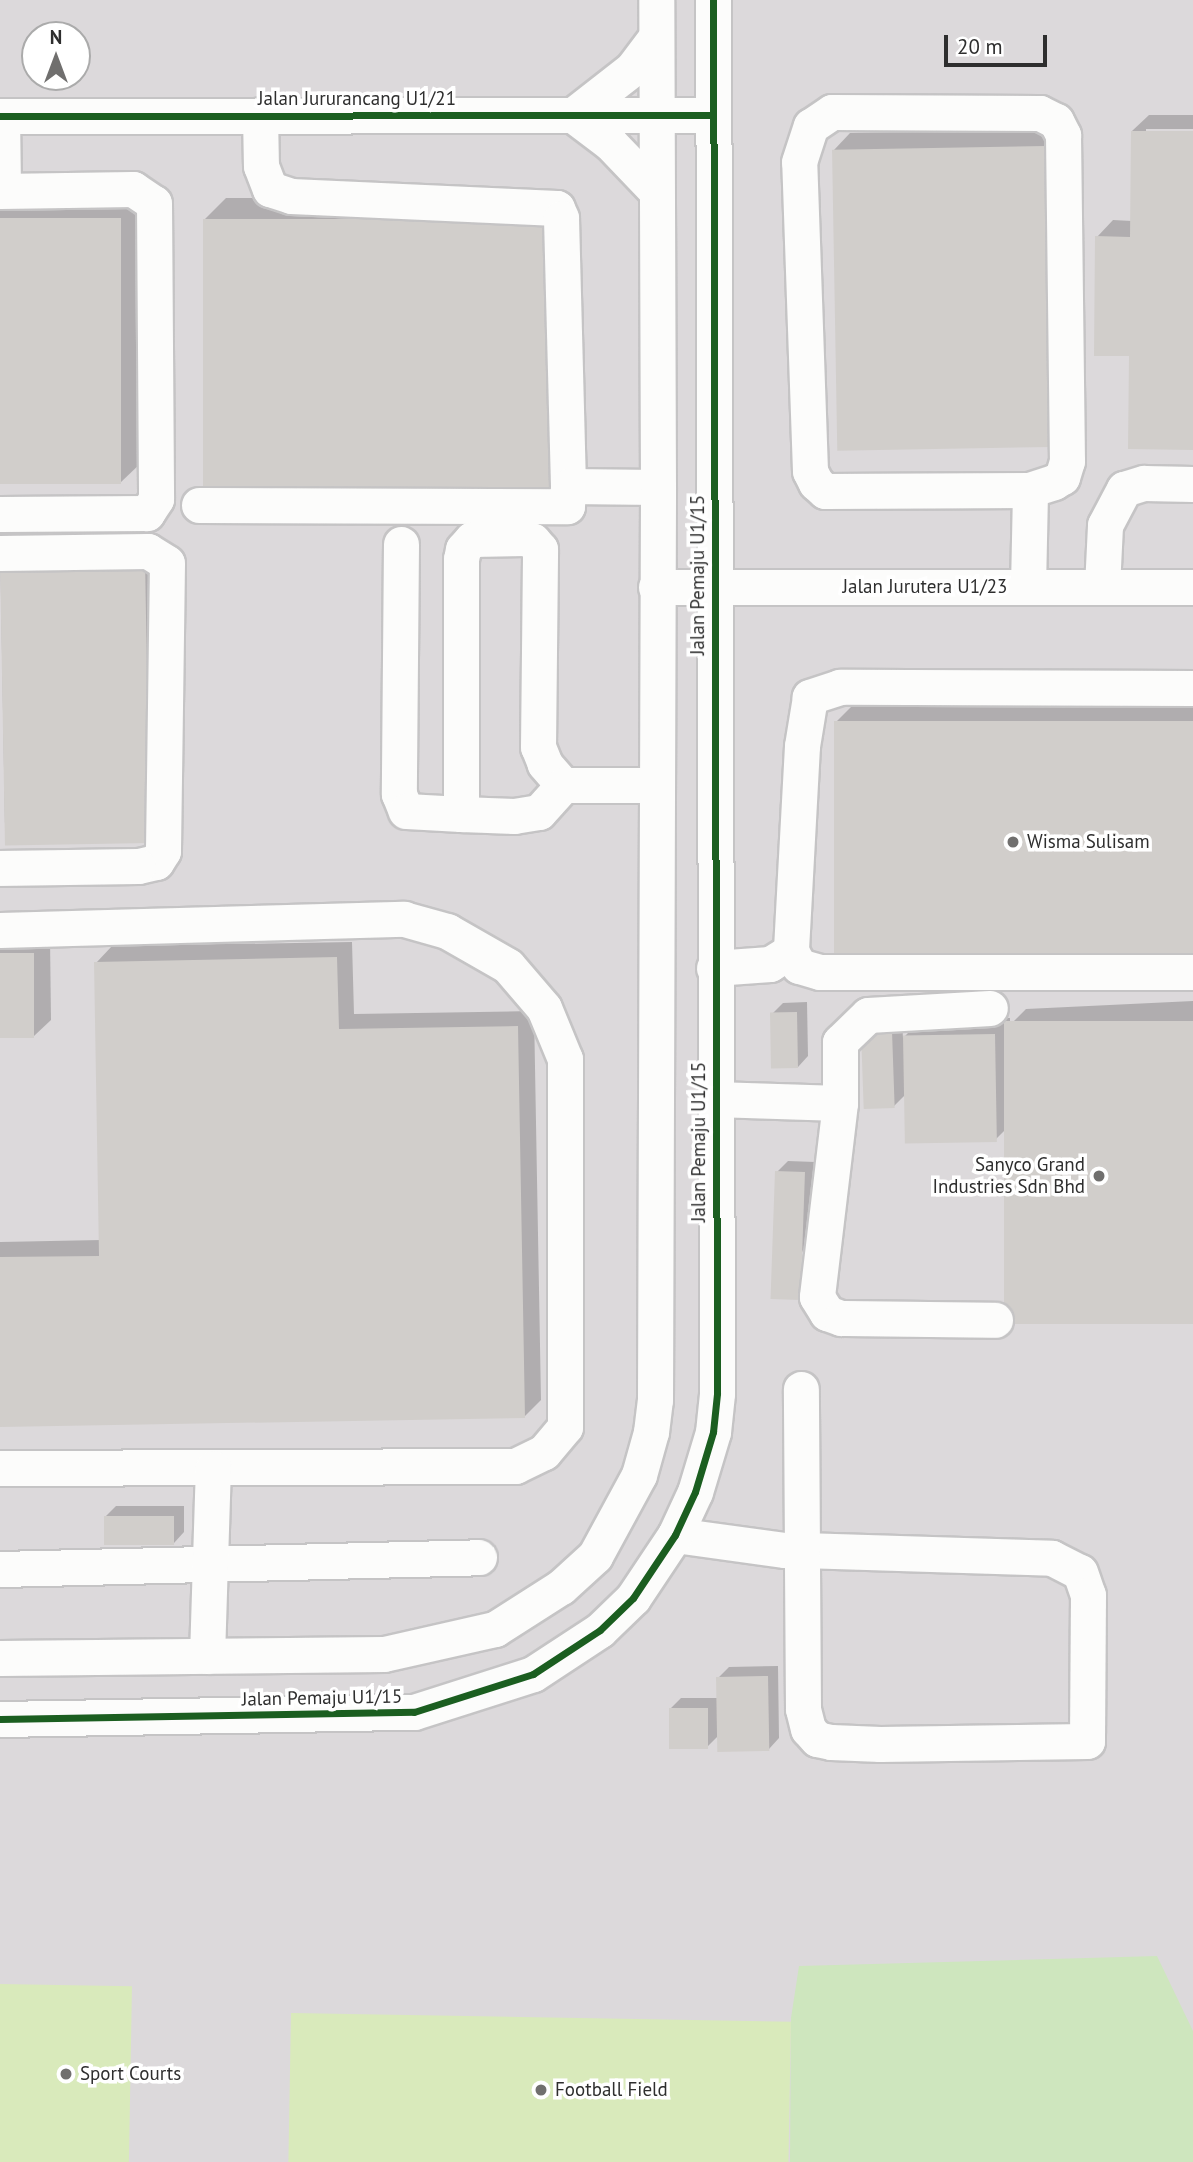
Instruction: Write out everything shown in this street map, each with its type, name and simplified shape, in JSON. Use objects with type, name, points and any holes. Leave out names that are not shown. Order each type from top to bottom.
[{"type":"street","name":"Jalan Pemaju U1/15","points":[[0,1658],[384,1654],[495,1629],[561,1587],[595,1556],[639,1475],[651,1432],[655,1400],[658,487],[656,0]]},
{"type":"street","name":"Jalan Pemaju U1/15","points":[[0,1719],[414,1713],[533,1674],[600,1630],[633,1598],[674,1535],[695,1492],[713,1432],[717,1393],[714,1099],[713,0]]},
{"type":"street","points":[[656,37],[632,69],[573,115],[610,143],[656,191]]},
{"type":"street","points":[[832,112],[1040,113],[1056,121],[1063,135],[1067,461],[1062,477],[1030,490],[825,491],[816,483],[810,471],[799,162],[811,126],[832,112]]},
{"type":"street","points":[[199,505],[567,506],[561,218],[556,208],[291,196],[270,189],[261,166],[261,115]]},
{"type":"street","name":"Jalan Jururancang U1/21","points":[[1,116],[713,115]]},
{"type":"street","points":[[0,513],[147,513],[156,499],[153,203],[133,189],[1,191],[1,116]]},
{"type":"street","points":[[1102,587],[1105,525],[1124,489],[1144,483],[1193,484]]},
{"type":"street","points":[[568,486],[658,487]]},
{"type":"street","points":[[1028,587],[1030,490]]},
{"type":"street","points":[[461,814],[461,559],[463,549],[472,539],[524,538],[533,541],[540,549],[538,747],[545,764],[563,785]]},
{"type":"street","points":[[401,544],[399,794],[406,811],[514,816],[539,812],[563,785],[656,785]]},
{"type":"street","points":[[0,553],[148,551],[167,563],[163,851],[156,862],[138,866],[0,868]]},
{"type":"street","name":"Jalan Jurutera U1/23","points":[[656,587],[1193,587]]},
{"type":"street","points":[[1193,688],[840,687],[810,697],[802,746],[791,951],[799,966],[820,972],[1193,972]]},
{"type":"street","points":[[0,930],[404,919],[447,931],[508,966],[544,1008],[565,1059],[565,1427],[544,1452],[516,1466],[0,1468]]},
{"type":"street","points":[[714,968],[771,964],[791,951]]},
{"type":"street","points":[[990,1008],[868,1015],[840,1042],[840,1103],[817,1297],[827,1313],[841,1318],[995,1320]]},
{"type":"street","points":[[714,1099],[840,1103]]},
{"type":"street","points":[[674,1535],[767,1549],[802,1550],[1052,1558],[1080,1572],[1088,1595],[1087,1741],[880,1744],[817,1739],[808,1729],[803,1709],[802,1550],[801,1389]]},
{"type":"street","points":[[207,1656],[212,1468]]},
{"type":"street","points":[[0,1569],[479,1557]]},
{"type":"shaded area","points":[[0,0],[1193,0],[1193,2162],[0,2162]]},
{"type":"green space","points":[[1157,1956],[1193,2031],[1193,2162],[790,2162],[791,2018],[799,1966]]},
{"type":"green space","name":"Sport Courts","points":[[0,1984],[132,1986],[129,2162],[0,2162]]},
{"type":"green space","name":"Football Field","points":[[291,2013],[791,2022],[788,2162],[288,2162]]},
{"type":"building","points":[[1131,131],[1193,131],[1193,450],[1128,449],[1129,356],[1094,356],[1095,236],[1130,237]]},
{"type":"building","points":[[1046,146],[1051,447],[837,451],[832,150]]},
{"type":"building","points":[[0,218],[121,218],[121,484],[0,484]]},
{"type":"building","points":[[203,219],[554,219],[554,490],[203,490]]},
{"type":"building","points":[[145,559],[150,843],[5,845],[0,562]]},
{"type":"building","name":"Wisma Sulisam","points":[[834,721],[1193,721],[1193,961],[834,961]]},
{"type":"building","points":[[0,953],[34,953],[34,1038],[0,1038]]},
{"type":"building","points":[[337,957],[339,1029],[518,1026],[525,1418],[0,1427],[0,1257],[99,1256],[94,962]]},
{"type":"building","points":[[770,1012],[797,1012],[798,1068],[771,1068]]},
{"type":"building","name":"Sanyco Grand Industries Sdn Bhd","points":[[1004,1021],[1193,1021],[1193,1324],[1004,1324]]},
{"type":"building","points":[[892,1031],[895,1108],[864,1109],[861,1032]]},
{"type":"building","points":[[995,1034],[997,1142],[905,1144],[903,1036]]},
{"type":"building","points":[[775,1171],[805,1172],[801,1300],[771,1299]]},
{"type":"building","points":[[104,1516],[174,1516],[174,1545],[104,1545]]},
{"type":"building","points":[[768,1676],[769,1751],[717,1752],[716,1677]]},
{"type":"building","points":[[669,1708],[708,1708],[708,1749],[669,1749]]},
{"type":"cycle path","points":[[0,1719],[414,1712],[533,1674],[600,1630],[633,1598],[675,1535],[695,1492],[713,1432],[717,1393],[713,0]]},
{"type":"cycle path","points":[[0,116],[713,115]]},
{"type":"place","name":"Wisma Sulisam","points":[[1013,842]]},
{"type":"place","name":"Sanyco Grand Industries Sdn Bhd","points":[[1099,1176]]},
{"type":"place","name":"Sport Courts","points":[[66,2074]]},
{"type":"place","name":"Football Field","points":[[541,2090]]}]
